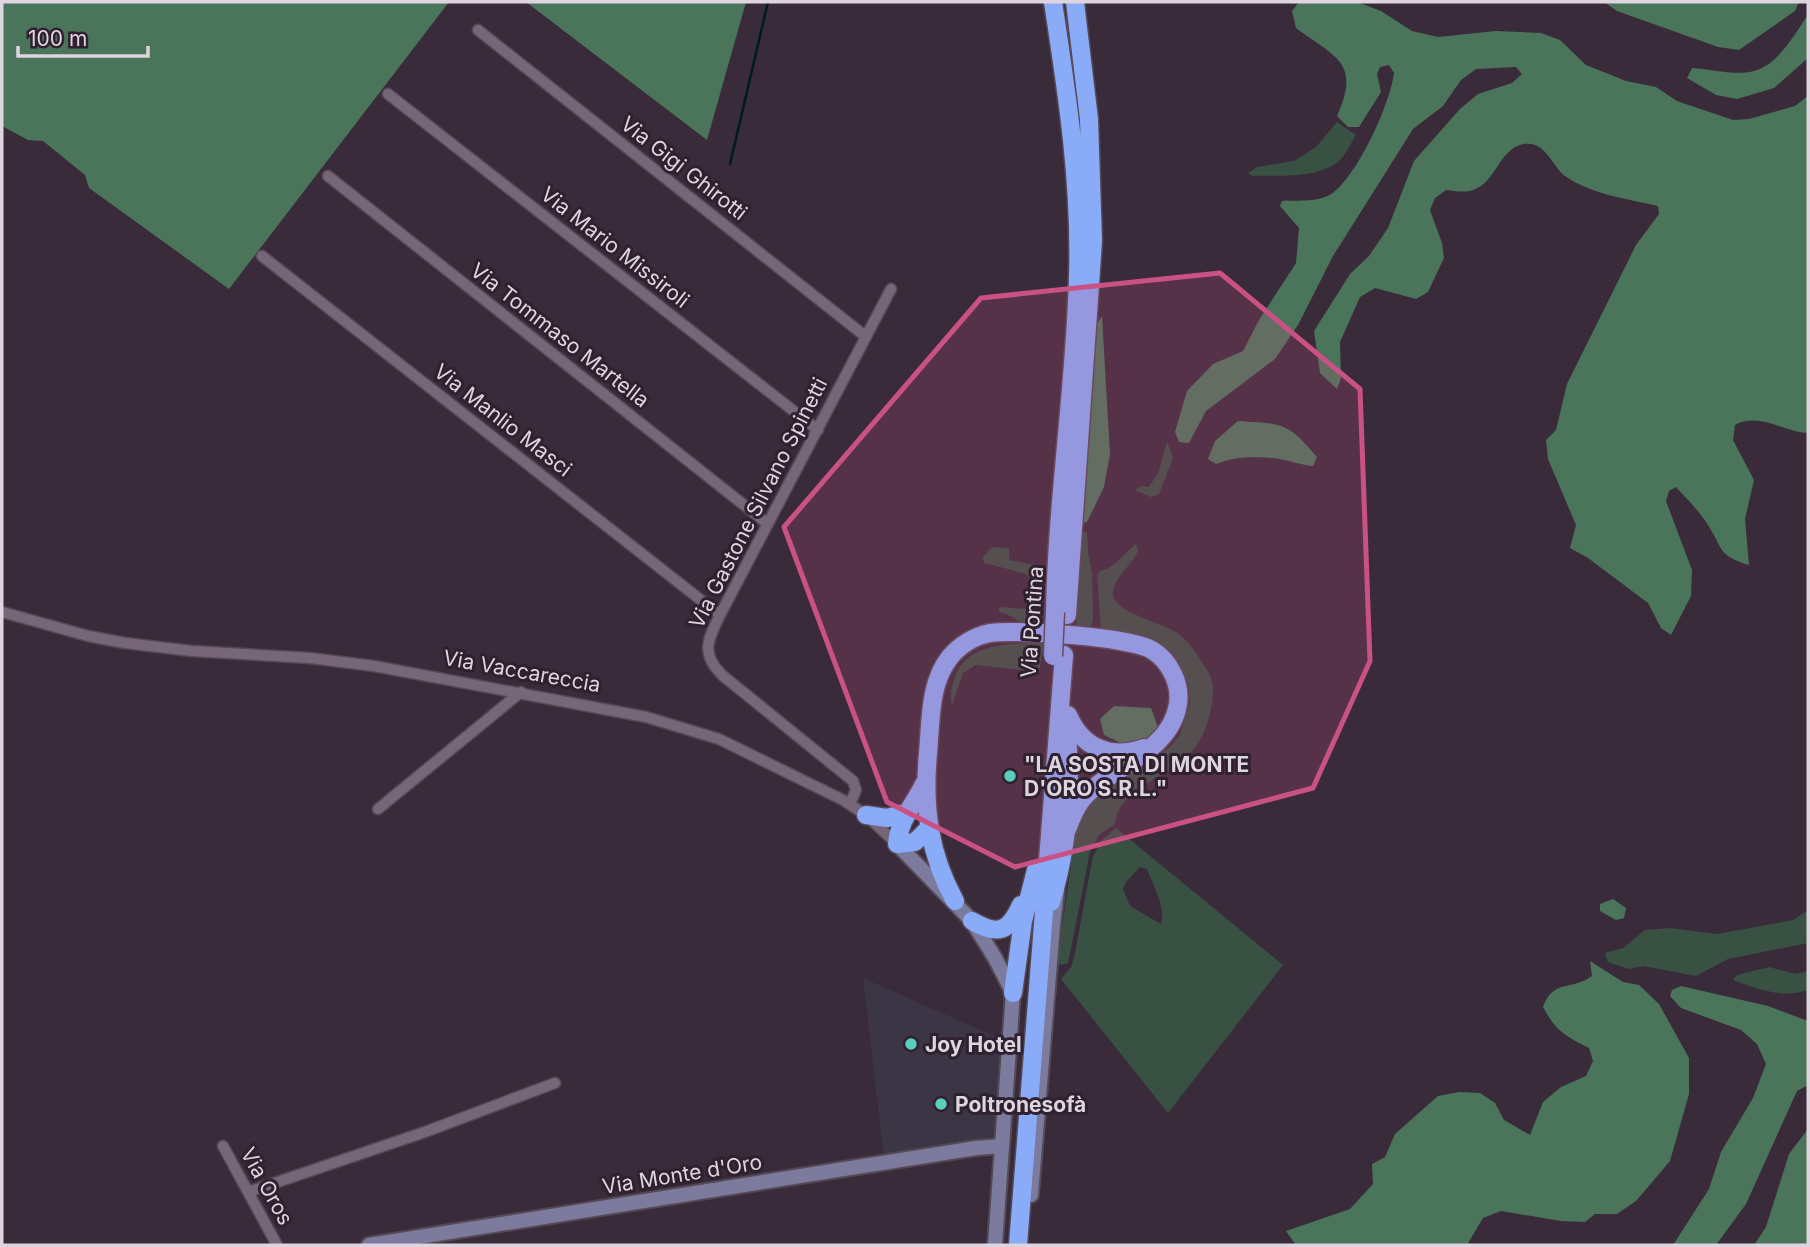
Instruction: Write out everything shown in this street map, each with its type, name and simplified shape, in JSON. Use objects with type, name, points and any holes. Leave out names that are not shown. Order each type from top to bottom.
[{"type":"highway","name":"Via Pontina","points":[[1053,2],[1069,103],[1078,240],[1061,614]]},
{"type":"highway","name":"Via Pontina","points":[[1018,1245],[1061,614],[1093,241],[1089,119],[1075,2]]},
{"type":"highway","points":[[955,901],[938,864],[928,829],[926,781],[933,696],[937,679],[954,652],[972,639],[992,633],[1012,632],[1124,640],[1153,650],[1170,669],[1178,695],[1174,718],[1166,732],[1154,744],[1087,793],[1066,832]]},
{"type":"highway","name":"Via Pontina","points":[[1007,1245],[1036,870],[1058,655]]},
{"type":"highway","points":[[1041,935],[1060,872],[1066,832],[1069,773],[1058,655]]},
{"type":"highway","points":[[1065,708],[1079,735],[1102,751],[1121,754],[1154,744]]},
{"type":"highway","points":[[926,781],[916,802],[906,813],[899,829],[898,844],[915,842],[928,829]]},
{"type":"highway","points":[[866,815],[887,818],[906,813]]},
{"type":"highway","points":[[972,922],[995,930],[1009,926],[1036,870]]},
{"type":"highway","points":[[1013,993],[1023,921],[1036,870]]},
{"type":"street","name":"Via Gigi Ghirotti","points":[[478,30],[865,335]]},
{"type":"street","name":"Via Mario Missiroli","points":[[388,94],[818,430]]},
{"type":"street","name":"Via Tommaso Martella","points":[[328,176],[768,524]]},
{"type":"street","name":"Via Manlio Masci","points":[[262,256],[720,615]]},
{"type":"street","name":"Via Gastone Silvano Spinetti","points":[[850,804],[856,789],[853,781],[722,675],[709,657],[708,644],[720,615],[891,289]]},
{"type":"street","name":"Via Vaccareccia","points":[[2,612],[88,636],[125,643],[192,651],[347,662],[521,692],[620,711],[689,728],[729,743],[850,804],[866,815],[955,901],[995,958],[1013,993]]},
{"type":"street","points":[[378,809],[521,692]]},
{"type":"street","points":[[1027,1245],[1053,926],[1060,872]]},
{"type":"street","points":[[995,1245],[1013,993]]},
{"type":"street","points":[[248,1192],[425,1132],[555,1083]]},
{"type":"street","name":"Via Oros","points":[[223,1146],[277,1245]]},
{"type":"street","name":"Via Monte d'Oro","points":[[369,1245],[948,1152],[1002,1146]]},
{"type":"highlighted area","points":[[1220,273],[1360,389],[1370,661],[1313,788],[1015,867],[887,802],[784,527],[981,298]]},
{"type":"shaded area","points":[[863,978],[1003,1040],[997,1140],[884,1158]]},
{"type":"green space","points":[[2,2],[449,2],[229,289],[89,188],[85,175],[43,141],[28,140],[2,126]]},
{"type":"green space","points":[[526,2],[746,2],[707,140]]},
{"type":"green space","points":[[1299,2],[1357,2],[1381,11],[1412,31],[1438,37],[1496,31],[1541,33],[1560,40],[1586,65],[1626,81],[1656,87],[1677,101],[1733,120],[1749,119],[1795,106],[1808,96],[1808,433],[1753,421],[1735,425],[1733,440],[1754,480],[1745,519],[1749,565],[1726,555],[1689,501],[1676,487],[1669,491],[1666,501],[1692,570],[1691,596],[1671,635],[1661,628],[1648,603],[1588,558],[1570,548],[1576,525],[1548,459],[1546,440],[1556,430],[1567,384],[1636,245],[1659,214],[1658,206],[1586,187],[1565,176],[1538,146],[1524,144],[1516,147],[1503,158],[1481,186],[1460,192],[1446,190],[1435,198],[1430,210],[1442,243],[1444,258],[1428,292],[1416,299],[1375,288],[1360,297],[1340,342],[1341,378],[1337,389],[1320,373],[1314,331],[1350,274],[1369,256],[1388,228],[1414,161],[1460,109],[1478,94],[1512,83],[1522,74],[1516,67],[1476,69],[1461,80],[1443,106],[1413,129],[1333,256],[1298,325],[1275,359],[1206,411],[1189,443],[1179,442],[1175,432],[1187,391],[1213,364],[1243,351],[1259,320],[1296,263],[1299,228],[1280,206],[1282,201],[1322,198],[1334,192],[1344,182],[1372,137],[1391,86],[1394,73],[1389,65],[1380,67],[1377,74],[1381,92],[1359,127],[1348,127],[1337,116],[1344,98],[1345,72],[1333,55],[1296,28],[1292,11]]},
{"type":"green space","points":[[1604,2],[1799,2],[1795,11],[1739,50],[1718,47],[1617,11]]},
{"type":"green space","points":[[1808,15],[1808,58],[1774,88],[1737,99],[1716,95],[1687,78],[1692,68],[1735,73],[1759,69],[1776,58]]},
{"type":"green space","points":[[1337,122],[1356,135],[1338,162],[1308,174],[1252,176],[1248,173],[1257,167],[1294,161],[1316,147]]},
{"type":"green space","points":[[1102,316],[1110,454],[1104,487],[1087,522],[1080,524],[1097,324]]},
{"type":"green space","points":[[1238,421],[1274,424],[1290,431],[1317,457],[1313,466],[1264,457],[1239,458],[1216,464],[1208,459],[1215,441]]},
{"type":"green space","points":[[1167,441],[1173,458],[1159,494],[1151,497],[1135,490],[1141,486],[1149,487],[1159,471]]},
{"type":"green space","points":[[1087,532],[1092,573],[1093,620],[1088,631],[1076,636],[1079,533]]},
{"type":"green space","points":[[1136,544],[1138,551],[1117,581],[1113,591],[1114,598],[1128,611],[1173,631],[1187,642],[1211,679],[1211,707],[1203,734],[1187,757],[1133,793],[1118,812],[1115,824],[1099,835],[1090,852],[1068,963],[1062,965],[1057,962],[1076,831],[1082,816],[1098,793],[1170,747],[1180,735],[1190,702],[1188,684],[1172,658],[1101,629],[1097,574],[1115,563]]},
{"type":"green space","points":[[992,547],[1009,548],[1009,560],[1040,566],[1040,588],[1026,574],[985,563],[982,558]]},
{"type":"green space","points":[[999,607],[1042,610],[1042,626],[1024,624],[999,612]]},
{"type":"green space","points":[[1044,643],[1039,672],[976,665],[963,673],[952,705],[951,694],[955,677],[961,665],[970,657],[992,647]]},
{"type":"green space","points":[[1114,706],[1151,708],[1158,727],[1150,737],[1127,746],[1104,735],[1100,719]]},
{"type":"green space","points":[[1116,828],[1283,965],[1168,1113],[1061,979],[1071,967],[1074,958],[1093,856],[1102,840]],"holes":[[[1140,867],[1147,869],[1162,911],[1161,924],[1130,906],[1123,889]]]},
{"type":"green space","points":[[1613,899],[1626,908],[1624,918],[1616,920],[1600,911],[1600,904]]},
{"type":"green space","points":[[1808,910],[1808,943],[1728,959],[1696,976],[1643,966],[1629,969],[1608,962],[1605,953],[1623,948],[1645,930],[1670,928],[1717,934],[1793,920]]},
{"type":"green space","points":[[1590,961],[1623,982],[1639,985],[1659,1004],[1689,1058],[1689,1094],[1670,1161],[1636,1201],[1617,1214],[1595,1214],[1585,1222],[1561,1221],[1501,1211],[1483,1218],[1467,1245],[1296,1245],[1286,1231],[1350,1209],[1373,1184],[1372,1164],[1385,1157],[1395,1134],[1438,1096],[1459,1092],[1480,1093],[1495,1103],[1504,1120],[1530,1135],[1543,1102],[1561,1087],[1586,1076],[1593,1061],[1589,1048],[1562,1032],[1543,1007],[1552,992],[1592,976]]},
{"type":"green space","points":[[1769,967],[1795,974],[1808,971],[1808,990],[1779,993],[1733,980],[1737,975]]},
{"type":"green space","points":[[1681,986],[1768,1006],[1808,1021],[1808,1085],[1797,1091],[1746,1204],[1716,1245],[1673,1245],[1709,1189],[1721,1152],[1753,1098],[1766,1064],[1757,1044],[1741,1030],[1681,1008],[1670,996],[1672,990]]},
{"type":"green space","points":[[1808,1129],[1808,1245],[1754,1245],[1766,1227],[1789,1154]]},
{"type":"waterway","points":[[730,164],[768,2]]},
{"type":"place","name":"\"LA SOSTA DI MONTE D'ORO S.R.L.\"","points":[[1010,776]]},
{"type":"place","name":"Joy Hotel","points":[[911,1044]]},
{"type":"place","name":"Poltronesofà","points":[[941,1104]]}]
